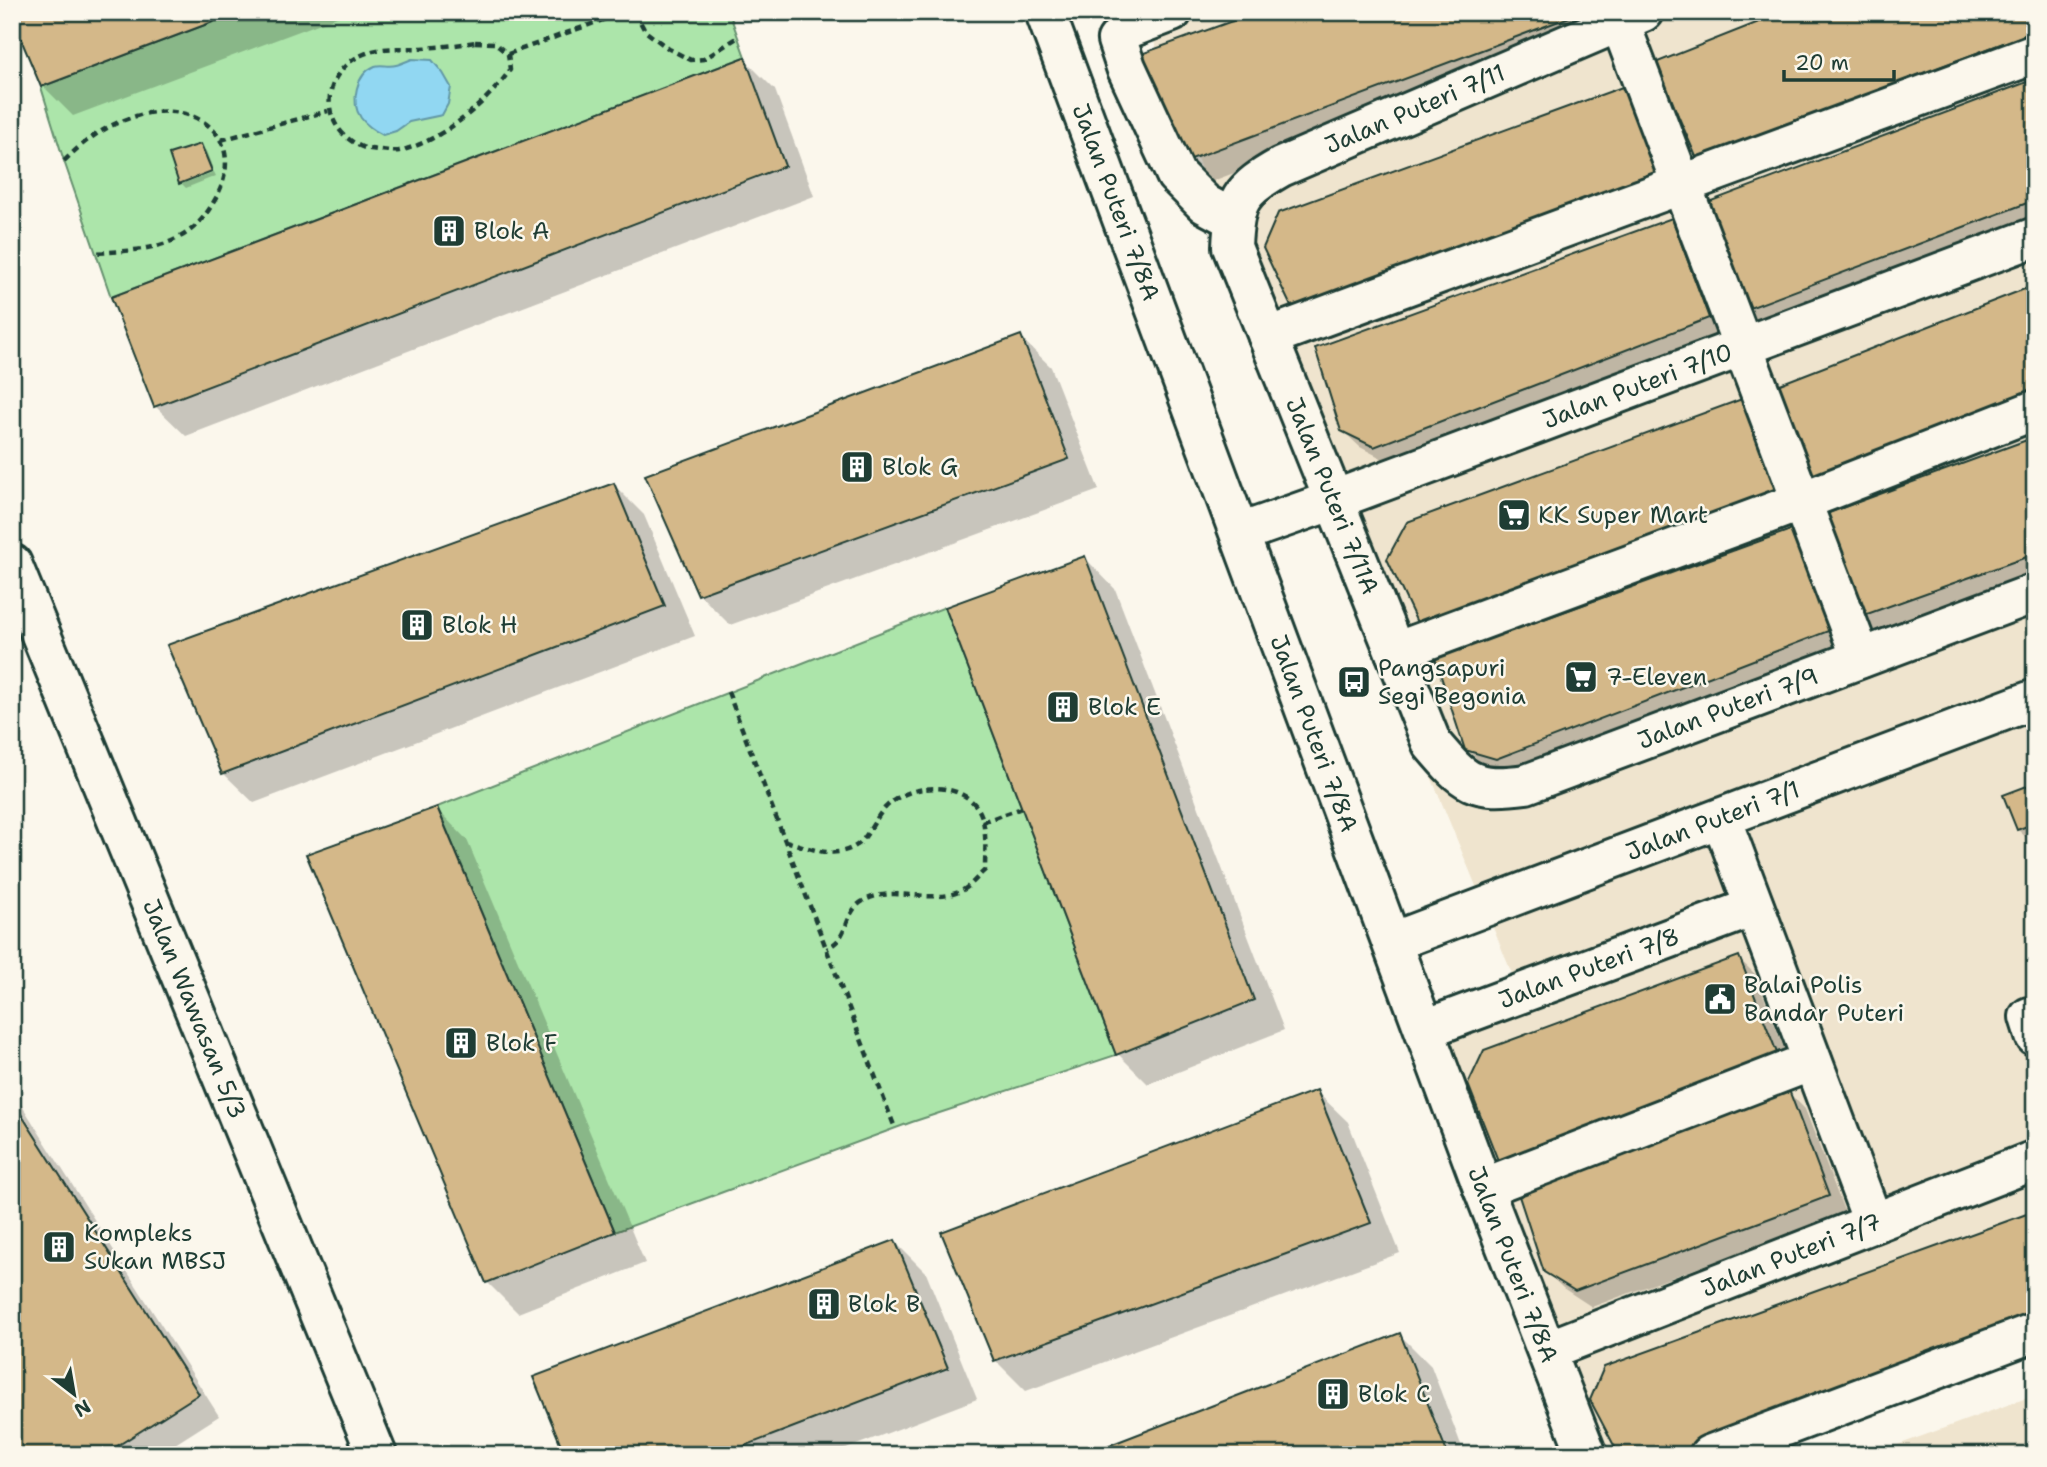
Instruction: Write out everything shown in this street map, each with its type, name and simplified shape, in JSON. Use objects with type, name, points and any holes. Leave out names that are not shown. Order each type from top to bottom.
[{"type":"street","name":"Jalan Puteri 7/8A","points":[[1045,12],[1483,1188],[1587,1455]]},
{"type":"street","points":[[1172,12],[1125,30],[1117,40],[1126,67],[1176,175],[1233,233]]},
{"type":"street","points":[[1626,15],[1681,185],[1861,657]]},
{"type":"street","name":"Jalan Puteri 7/11","points":[[1233,233],[1241,199],[1256,181],[1281,167],[1626,15]]},
{"type":"street","points":[[1268,337],[2035,54]]},
{"type":"street","name":"Jalan Puteri 7/11A","points":[[1233,233],[1268,337],[1432,744]]},
{"type":"street","name":"Jalan Puteri 7/10","points":[[1240,533],[2035,237]]},
{"type":"street","points":[[1395,652],[1802,501],[2035,410]]},
{"type":"street","name":"Jalan Wawasan 5/3","points":[[12,564],[377,1455]]},
{"type":"street","name":"Jalan Puteri 7/9","points":[[1432,744],[1451,767],[1472,784],[1500,788],[1525,785],[2035,593]]},
{"type":"street","name":"Jalan Puteri 7/1","points":[[1392,943],[2035,699]]},
{"type":"street","points":[[1721,818],[1872,1222]]},
{"type":"street","name":"Jalan Puteri 7/8","points":[[1425,1029],[1754,907]]},
{"type":"street","points":[[1483,1188],[1812,1060]]},
{"type":"street","name":"Jalan Puteri 7/7","points":[[1548,1350],[2035,1160]]},
{"type":"street","points":[[1709,1455],[2035,1332]]},
{"type":"path","points":[[508,54],[625,12]]},
{"type":"path","points":[[635,12],[645,31],[669,49],[691,60],[704,59],[737,38]]},
{"type":"path","points":[[475,42],[494,43],[508,54],[510,70],[497,88],[447,129],[429,140],[397,152],[364,148],[343,136],[328,111],[331,90],[342,67],[364,53],[389,48],[420,48],[475,42]]},
{"type":"path","points":[[64,161],[84,142],[105,128],[137,115],[164,111],[182,113],[206,122],[221,140],[227,159],[220,190],[204,220],[176,239],[138,250],[96,253]]},
{"type":"path","points":[[221,140],[328,111]]},
{"type":"path","points":[[729,692],[895,1128]]},
{"type":"path","points":[[785,841],[822,853],[859,845],[887,805],[911,791],[958,791],[978,807],[986,833],[985,870],[962,890],[938,898],[886,895],[865,900],[850,913],[838,941],[827,949]]},
{"type":"path","points":[[982,822],[1022,808]]},
{"type":"shaded area","points":[[1143,12],[2035,12],[2035,1322],[1686,1455],[1601,1455],[1441,1034],[1524,1003],[1379,650]]},
{"type":"shaded area","points":[[2035,1395],[2035,1455],[1870,1455]]},
{"type":"green space","points":[[239,12],[729,12],[745,57],[111,297],[41,87]]},
{"type":"green space","points":[[945,607],[1116,1055],[912,1122],[615,1232],[437,807]]},
{"type":"water","points":[[412,59],[432,60],[443,73],[451,87],[448,104],[442,115],[409,122],[396,131],[383,135],[366,123],[358,112],[356,97],[359,82],[368,70],[375,66],[393,66]]},
{"type":"building","points":[[12,12],[239,12],[41,87],[12,18]]},
{"type":"building","points":[[1257,12],[1583,12],[1178,164],[1141,54]]},
{"type":"building","points":[[1784,12],[2035,12],[2035,31],[1697,159],[1655,63]]},
{"type":"building","name":"Blok A","points":[[745,57],[785,166],[154,407],[111,297]]},
{"type":"building","points":[[2035,79],[2035,200],[1739,312],[1703,204]]},
{"type":"building","points":[[1625,86],[1664,182],[1297,319],[1263,248],[1278,213]]},
{"type":"building","points":[[201,144],[212,171],[179,184],[169,154]]},
{"type":"building","points":[[1672,218],[1709,318],[1374,447],[1341,431],[1315,348]]},
{"type":"building","points":[[2035,285],[2035,400],[1808,483],[1767,389]]},
{"type":"building","name":"Blok G","points":[[1021,335],[1069,459],[698,595],[645,475]]},
{"type":"building","points":[[1742,399],[1785,493],[1421,631],[1387,559],[1407,522]]},
{"type":"building","points":[[2035,437],[2035,554],[1856,618],[1820,516]]},
{"type":"building","name":"Blok H","points":[[614,483],[665,606],[222,774],[167,645]]},
{"type":"building","points":[[1796,528],[1831,630],[1496,759],[1465,750],[1435,658]]},
{"type":"building","name":"Blok E","points":[[1085,556],[1254,1000],[1116,1055],[945,607]]},
{"type":"building","points":[[2035,783],[2035,823],[2017,830],[2003,795]]},
{"type":"building","name":"Blok F","points":[[437,807],[615,1232],[486,1283],[306,854]]},
{"type":"building","points":[[1739,956],[1777,1053],[1499,1163],[1468,1084],[1484,1050]]},
{"type":"building","points":[[1317,1090],[1371,1223],[994,1361],[941,1232]]},
{"type":"building","points":[[1789,1090],[1829,1196],[1575,1291],[1544,1272],[1518,1193]]},
{"type":"building","name":"Kompleks Sukan MBSJ","points":[[12,1100],[199,1394],[103,1455],[12,1455]]},
{"type":"building","points":[[2035,1211],[2035,1321],[1674,1455],[1619,1455],[1590,1400],[1604,1367]]},
{"type":"building","name":"Blok B","points":[[895,1240],[948,1368],[721,1455],[565,1455],[533,1377]]},
{"type":"building","name":"Blok C","points":[[1400,1333],[1448,1455],[1084,1455]]},
{"type":"place","name":"Blok A","points":[[449,231]]},
{"type":"place","name":"Blok G","points":[[857,467]]},
{"type":"place","name":"KK Super Mart","points":[[1514,515]]},
{"type":"place","name":"Blok H","points":[[417,625]]},
{"type":"place","name":"7-Eleven","points":[[1581,677]]},
{"type":"place","name":"Pangsapuri Segi Begonia","points":[[1354,682]]},
{"type":"place","name":"Blok E","points":[[1063,707]]},
{"type":"place","name":"Balai Polis Bandar Puteri","points":[[1720,999]]},
{"type":"place","name":"Blok F","points":[[461,1043]]},
{"type":"place","name":"Kompleks Sukan MBSJ","points":[[59,1247]]},
{"type":"place","name":"Blok B","points":[[824,1304]]},
{"type":"place","name":"Blok C","points":[[1333,1394]]}]
